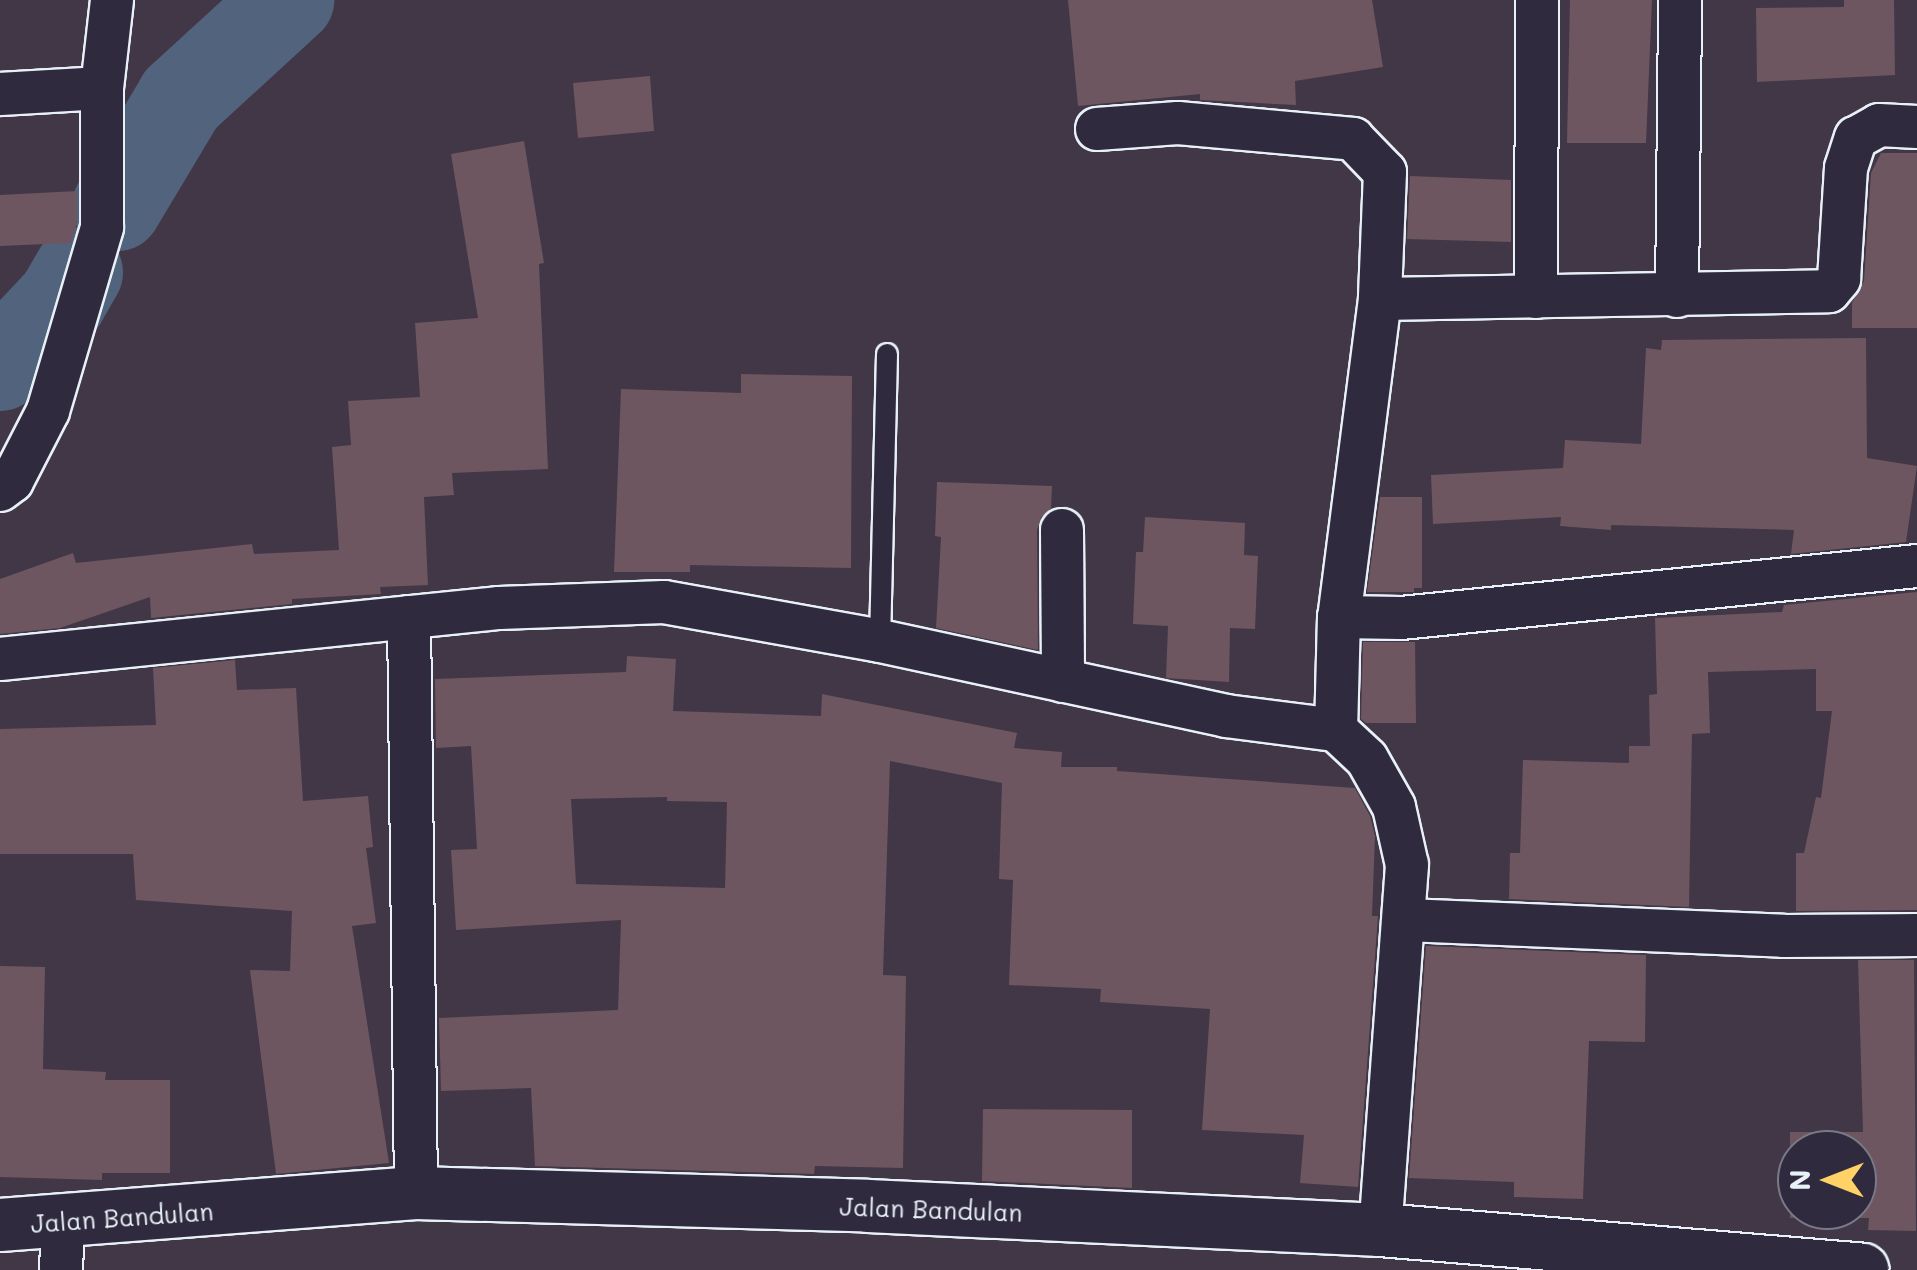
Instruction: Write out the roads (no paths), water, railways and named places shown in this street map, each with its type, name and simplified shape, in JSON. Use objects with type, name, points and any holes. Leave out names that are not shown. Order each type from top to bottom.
[{"type":"street","points":[[0,490],[12,481],[48,411],[102,227],[102,88],[112,0]]},
{"type":"street","points":[[1536,297],[1537,0]]},
{"type":"street","points":[[1677,296],[1680,0]]},
{"type":"street","points":[[0,94],[102,88]]},
{"type":"street","points":[[1098,129],[1178,123],[1353,140],[1385,172],[1380,298],[1339,618],[1336,730]]},
{"type":"street","points":[[1380,298],[1829,291],[1839,279],[1846,168],[1856,138],[1879,125],[1917,127]]},
{"type":"street","points":[[1062,530],[1062,681]]},
{"type":"street","points":[[1339,618],[1402,618],[1917,566]]},
{"type":"street","points":[[0,659],[569,602],[664,602],[880,641],[1226,716],[1336,730],[1366,759],[1394,807],[1407,865],[1406,920],[1380,1230]]},
{"type":"street","points":[[409,617],[416,1193]]},
{"type":"street","points":[[1406,920],[1784,936],[1917,935]]},
{"type":"street","name":"Jalan Bandulan","points":[[0,1225],[62,1246],[416,1193],[868,1206],[1380,1230],[1862,1270]]},
{"type":"lane","points":[[880,641],[887,354]]},
{"type":"waterway","points":[[117,206],[181,99],[289,0]]},
{"type":"waterway","points":[[0,366],[62,300],[78,272]]}]
